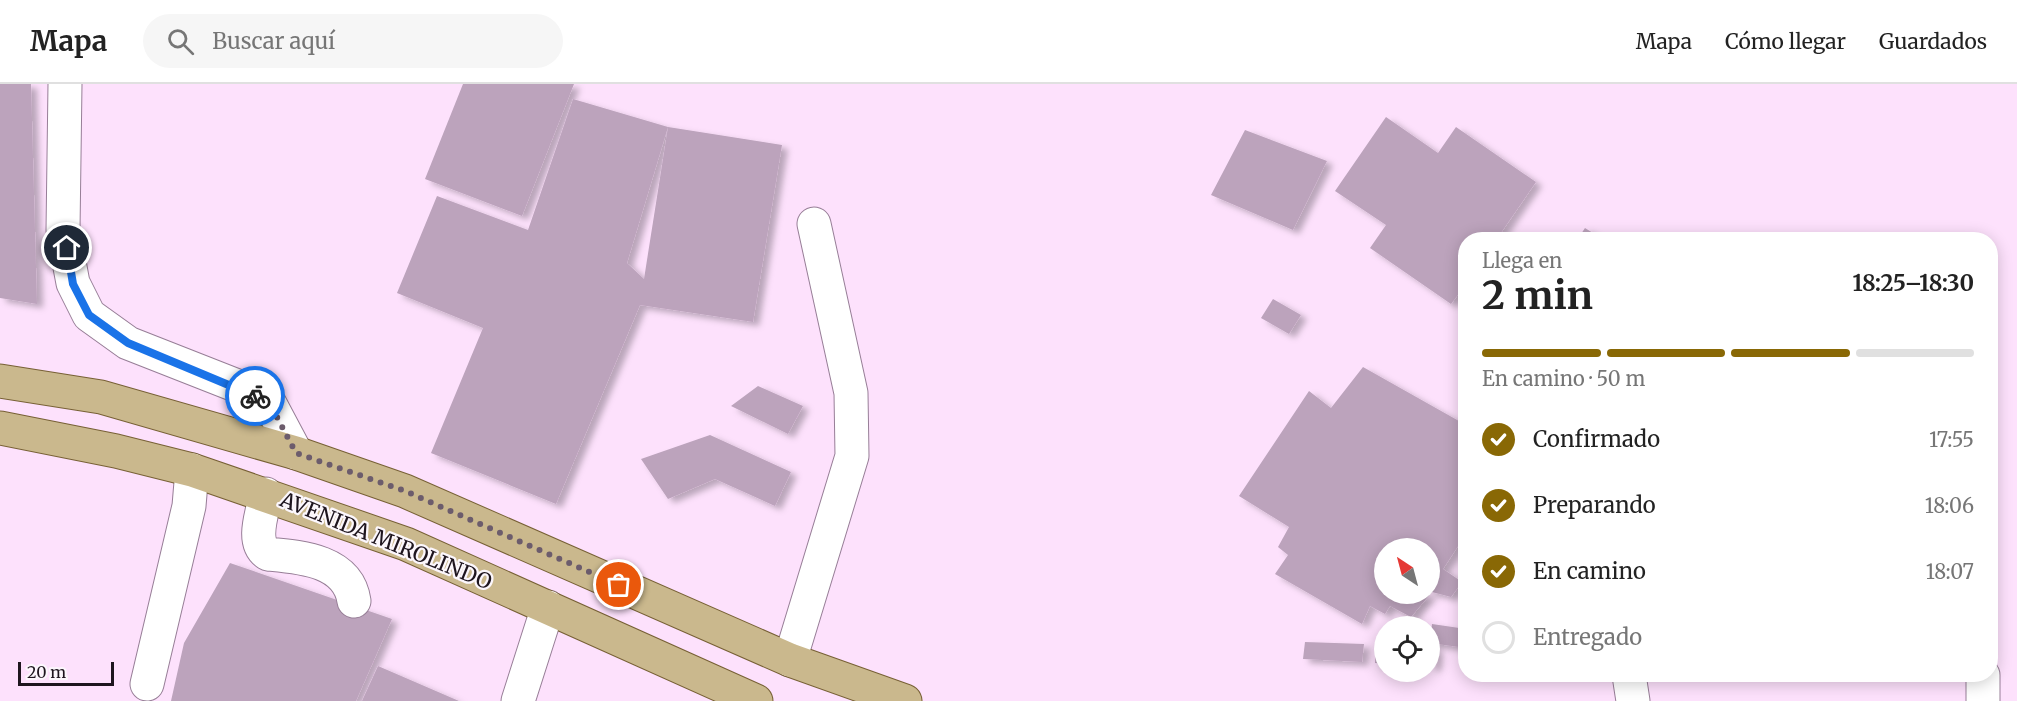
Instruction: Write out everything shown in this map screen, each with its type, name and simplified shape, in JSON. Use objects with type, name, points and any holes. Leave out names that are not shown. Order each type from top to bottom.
[{"type":"main road","points":[[0,381],[101,397],[296,453],[405,491],[790,660],[905,701]]},
{"type":"main road","name":"AVENIDA MIROLINDO","points":[[0,428],[116,451],[192,470],[406,544],[756,701]]},
{"type":"street","points":[[65,84],[63,230],[73,284],[89,315],[128,343],[240,387],[270,404],[296,453]]},
{"type":"street","points":[[790,660],[852,456],[851,393],[813,224]]},
{"type":"street","points":[[147,684],[189,506],[192,470]]},
{"type":"street","points":[[266,494],[258,538],[262,550],[267,554],[314,559],[347,583],[353,591],[354,601]]},
{"type":"street","points":[[518,701],[548,607]]},
{"type":"street","points":[[1630,682],[1633,701]]},
{"type":"street","points":[[1983,682],[1983,701]]},
{"type":"building","points":[[0,84],[31,84],[37,304],[0,298]]},
{"type":"building","points":[[463,84],[574,84],[522,216],[425,179]]},
{"type":"building","points":[[573,99],[668,127],[782,145],[753,322],[640,305],[556,504],[431,453],[483,328],[397,293],[437,196],[528,230]],"holes":[[[668,127],[644,279],[627,263]]]},
{"type":"building","points":[[1386,117],[1438,153],[1456,127],[1536,182],[1502,232],[1458,232],[1458,295],[1451,304],[1370,248],[1386,225],[1335,191]]},
{"type":"building","points":[[1245,130],[1327,161],[1293,230],[1211,195]]},
{"type":"building","points":[[1273,299],[1301,315],[1289,334],[1261,318]]},
{"type":"building","points":[[1363,367],[1458,420],[1458,546],[1443,569],[1458,579],[1458,587],[1451,597],[1440,594],[1440,538],[1374,538],[1374,604],[1422,604],[1412,616],[1390,606],[1385,614],[1370,606],[1362,624],[1275,574],[1288,555],[1278,547],[1289,527],[1239,496],[1309,391],[1331,408]]},
{"type":"building","points":[[758,386],[803,406],[788,434],[731,406]]},
{"type":"building","points":[[710,435],[791,472],[775,506],[715,479],[668,499],[641,459]]},
{"type":"building","points":[[230,563],[392,619],[356,701],[171,701],[184,643]]},
{"type":"building","points":[[1440,625],[1458,628],[1458,647],[1440,644]]},
{"type":"building","points":[[1305,642],[1364,644],[1362,662],[1303,659]]},
{"type":"building","points":[[378,666],[459,701],[362,701]]},
{"type":"way so far","points":[[255,396],[270,404],[296,453],[405,491],[619,585]]},
{"type":"route","points":[[67,248],[73,284],[89,315],[128,343],[240,387],[255,396]]}]
